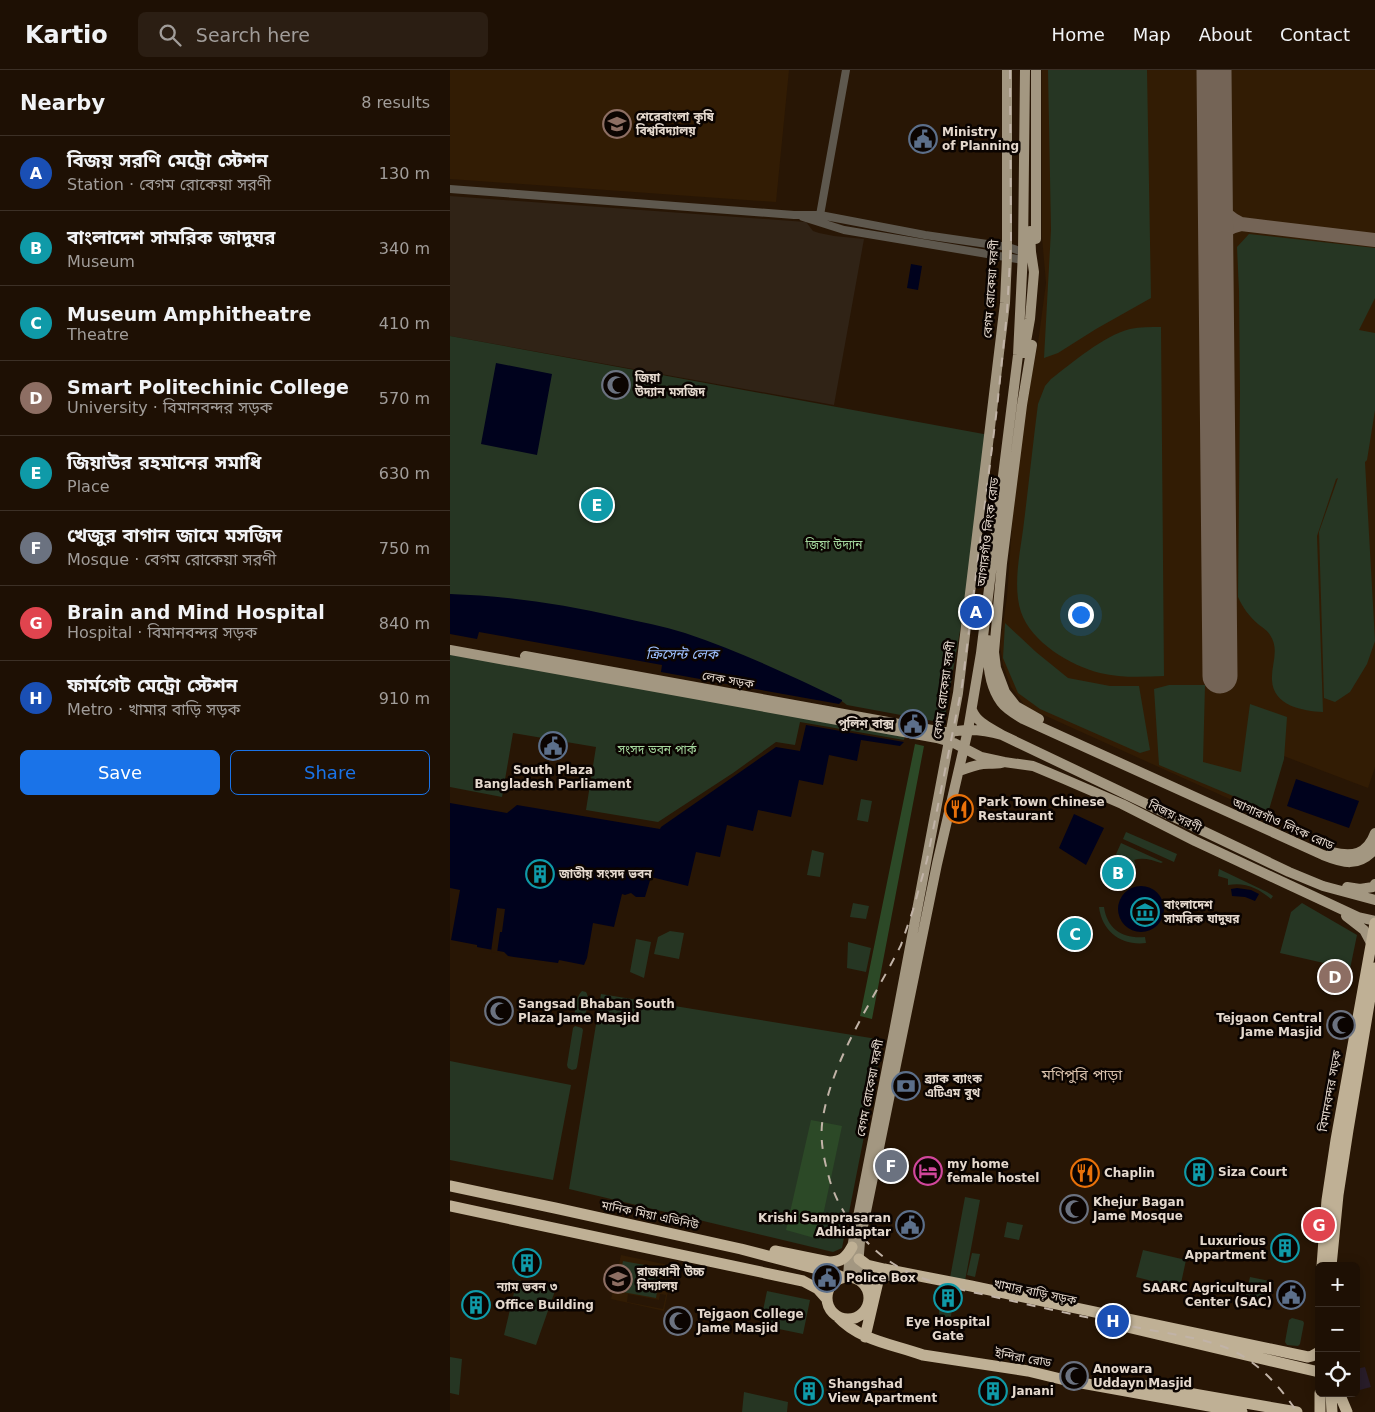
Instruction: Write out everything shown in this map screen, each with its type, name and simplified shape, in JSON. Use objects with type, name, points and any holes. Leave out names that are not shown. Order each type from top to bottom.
[{"type":"highway","name":"বিমানবন্দর সড়ক","points":[[1322,1262],[1327,1200],[1336,1140],[1375,922]]},
{"type":"highway","name":"বিমানবন্দর সড়ক","points":[[1331,1262],[1338,1195],[1375,968]]},
{"type":"highway","name":"মানিক মিয়া এভিনিউ","points":[[450,1186],[741,1249],[853,1279]]},
{"type":"highway","points":[[450,1206],[803,1281],[818,1289],[826,1298]]},
{"type":"highway","points":[[551,1228],[555,1208]]},
{"type":"highway","points":[[741,1249],[759,1248],[835,1262],[845,1258],[852,1248]]},
{"type":"highway","points":[[859,1259],[867,1265],[1308,1357],[1315,1354]]},
{"type":"highway","name":"খামার বাড়ি সড়ক","points":[[853,1279],[879,1277],[883,1274],[1047,1308],[1315,1371]]},
{"type":"highway","points":[[865,1337],[879,1277]]},
{"type":"highway","points":[[853,1279],[868,1291],[869,1300],[864,1312],[853,1319],[844,1319],[830,1310],[826,1298],[829,1288],[836,1280],[853,1279]]},
{"type":"highway","name":"ইন্দিরা রোড","points":[[837,1316],[850,1328],[865,1337],[923,1355],[1028,1371],[1242,1412]]},
{"type":"highway","points":[[1105,1387],[1142,1385],[1297,1412]]},
{"type":"highway","points":[[1320,1397],[1320,1412]]},
{"type":"highway","points":[[1332,1412],[1334,1397]]},
{"type":"highway","points":[[1335,1397],[1339,1412]]},
{"type":"highway","points":[[1336,1397],[1347,1412]]},
{"type":"main road","name":"বেগম রোকেয়া সরণী","points":[[853,1279],[848,1263],[958,693],[1005,303],[1008,252],[1007,70]]},
{"type":"main road","name":"বেগম রোকেয়া সরণী","points":[[853,1279],[859,1259],[860,1241],[937,864],[972,710],[990,585],[1018,355],[1023,256],[1025,70]]},
{"type":"main road","name":"আগারগাঁও লিংক রোড","points":[[1030,70],[1030,244],[1034,272],[1030,319],[1025,344],[988,638],[990,674],[1001,694],[1029,714],[1304,842],[1329,852],[1345,855],[1356,854],[1368,846],[1375,834]]},
{"type":"main road","name":"আগারগাঁও লিংক রোড","points":[[1036,70],[1036,243],[1040,289],[1022,405],[994,643],[996,668],[1004,706],[1023,719],[1323,855],[1342,861],[1355,862],[1365,858],[1375,850]]},
{"type":"main road","name":"বেগম রোকেয়া সরণী","points":[[1023,256],[1030,263],[1031,268],[1025,344]]},
{"type":"main road","name":"লেক সড়ক","points":[[450,643],[950,737],[968,730],[1002,735]]},
{"type":"main road","points":[[450,650],[937,738],[950,737],[964,748],[981,757],[1004,762]]},
{"type":"main road","name":"বিজয় সরণী","points":[[972,710],[986,726],[1002,735],[1280,867],[1323,886],[1375,900]]},
{"type":"main road","name":"বিজয় সরণী","points":[[959,771],[983,764],[1001,764],[1004,762],[1032,766],[1122,804],[1329,904],[1358,917],[1375,922]]},
{"type":"main road","points":[[1280,867],[1290,867],[1325,881],[1356,889],[1367,889],[1375,884]]},
{"type":"main road","points":[[1329,904],[1364,930],[1371,943]]},
{"type":"street","points":[[816,218],[841,70]]},
{"type":"street","points":[[816,218],[846,70]]},
{"type":"street","points":[[450,189],[816,218],[837,218],[971,242],[1023,256]]},
{"type":"street","points":[[816,218],[835,228],[900,240],[970,250],[1008,252]]},
{"type":"street","points":[[835,228],[837,218]]},
{"type":"street","points":[[900,240],[901,230]]},
{"type":"street","points":[[970,250],[971,242]]},
{"type":"shaded area","name":"শেরেবাংলা কৃষি বিশ্ববিদ্যালয়","points":[[450,70],[789,70],[776,202],[450,179]]},
{"type":"shaded area","points":[[1042,70],[1375,70],[1375,767],[1368,788],[1281,755],[1265,815],[1026,707],[1011,687],[1003,665],[1000,645],[1007,597],[1014,499],[1027,400],[1038,343],[1046,283],[1042,237]]},
{"type":"shaded area","points":[[450,196],[806,222],[813,231],[819,233],[864,239],[834,405],[450,336]]},
{"type":"shaded area","points":[[1330,970],[1343,972],[1340,985],[1328,983]]},
{"type":"shaded area","points":[[621,1255],[673,1266],[664,1311],[611,1299]],"holes":[[[663,1268],[671,1270],[667,1290],[659,1288]],[[628,1294],[659,1300],[660,1294],[666,1295],[663,1309],[627,1302]]]},
{"type":"shaded area","points":[[1365,1367],[1371,1387],[1360,1390],[1360,1368]]},
{"type":"green space","points":[[1048,70],[1147,70],[1151,298],[1058,353],[1044,358],[1051,230]]},
{"type":"green space","points":[[1249,234],[1375,248],[1375,298],[1359,330],[1375,333],[1375,410],[1367,460],[1365,462],[1375,641],[1367,664],[1350,692],[1335,702],[1324,698],[1319,532],[1338,478],[1336,479],[1317,536],[1323,712],[1298,708],[1283,701],[1278,696],[1272,680],[1275,652],[1273,641],[1268,632],[1249,615],[1238,597],[1240,392],[1237,247]]},
{"type":"green space","points":[[1161,327],[1164,676],[1115,676],[1089,670],[1053,651],[1033,633],[1021,612],[1018,601],[1017,579],[1038,404],[1045,386],[1051,379],[1099,344],[1130,329]]},
{"type":"green space","name":"জিয়া উদ্যান","points":[[450,336],[989,435],[965,602],[944,723],[847,705],[839,699],[450,594]]},
{"type":"green space","points":[[1005,623],[1068,678],[1110,686],[1139,686],[1150,750],[1140,753],[1040,709],[1018,693],[1003,658]]},
{"type":"green space","name":"সংসদ ভবন পার্ক","points":[[450,652],[905,736],[904,740],[800,722],[795,745],[776,742],[733,773],[658,822],[586,810],[596,747],[513,733],[502,797],[450,787]]},
{"type":"green space","points":[[1169,685],[1205,685],[1203,762],[1241,772],[1250,704],[1287,717],[1284,759],[1268,813],[1159,765],[1154,689]]},
{"type":"green space","points":[[915,744],[924,746],[872,1019],[860,1016]]},
{"type":"green space","points":[[861,799],[872,801],[868,822],[857,820]]},
{"type":"green space","points":[[1126,832],[1177,854],[1174,862],[1123,839]]},
{"type":"green space","points":[[1121,843],[1163,862],[1137,859],[1134,860],[1136,865],[1115,875],[1108,872]]},
{"type":"green space","points":[[812,850],[824,853],[820,877],[807,875]]},
{"type":"green space","points":[[1219,869],[1273,896],[1271,899],[1246,885],[1228,885],[1228,879],[1218,876]]},
{"type":"green space","points":[[853,903],[869,906],[866,919],[850,917]]},
{"type":"green space","points":[[1302,903],[1357,935],[1350,969],[1280,953],[1291,912]]},
{"type":"green space","points":[[1099,907],[1104,907],[1109,922],[1118,931],[1130,936],[1145,937],[1146,943],[1129,942],[1115,936],[1104,924]]},
{"type":"green space","points":[[670,931],[684,933],[679,959],[654,954],[658,937]]},
{"type":"green space","points":[[636,939],[651,942],[644,978],[630,972]]},
{"type":"green space","points":[[848,942],[871,948],[866,972],[847,968]]},
{"type":"green space","points":[[582,991],[586,992],[588,1001],[584,1017],[580,1018],[575,1016],[575,1010],[577,999]]},
{"type":"green space","points":[[601,994],[883,1040],[842,1248],[833,1252],[569,1189]]},
{"type":"green space","points":[[575,1026],[583,1030],[577,1067],[572,1070],[567,1065],[573,1028]]},
{"type":"green space","points":[[450,1061],[571,1085],[553,1180],[450,1160]]},
{"type":"green space","points":[[811,1120],[842,1126],[818,1239],[786,1230]]},
{"type":"green space","points":[[965,1197],[980,1200],[965,1281],[950,1278]]},
{"type":"green space","points":[[1007,1222],[1023,1225],[1019,1240],[1004,1237]]},
{"type":"green space","points":[[1143,1250],[1186,1260],[1180,1288],[1136,1277]]},
{"type":"green space","points":[[972,1253],[980,1254],[975,1277],[967,1275]]},
{"type":"green space","points":[[623,1261],[661,1268],[656,1298],[617,1291]]},
{"type":"green space","points":[[1250,1277],[1274,1282],[1270,1300],[1246,1295]]},
{"type":"green space","points":[[517,1280],[556,1288],[536,1345],[504,1335]]},
{"type":"green space","points":[[767,1291],[810,1300],[803,1334],[760,1325]]},
{"type":"green space","points":[[947,1300],[947,1303],[952,1308],[951,1316],[947,1320],[940,1317],[939,1312],[941,1305]]},
{"type":"green space","points":[[1292,1318],[1304,1323],[1298,1346],[1287,1345],[1285,1342],[1289,1320]]},
{"type":"green space","points":[[450,1357],[462,1359],[459,1395],[450,1393]]},
{"type":"green space","points":[[744,1392],[788,1402],[787,1412],[742,1412]]},
{"type":"water","points":[[911,264],[922,266],[918,290],[907,288]]},
{"type":"water","points":[[496,363],[552,374],[537,455],[481,444]]},
{"type":"water","name":"ক্রিসেন্ট লেক","points":[[450,594],[514,599],[556,605],[598,612],[668,628],[745,656],[842,701],[839,704],[661,672],[662,665],[479,632],[477,639],[450,634]]},
{"type":"water","points":[[806,725],[904,742],[900,746],[861,740],[857,761],[829,755],[823,785],[799,780],[791,817],[758,810],[753,831],[727,825],[720,857],[696,852],[688,886],[651,877],[645,897],[636,897],[631,893],[622,894],[614,927],[593,923],[584,965],[559,960],[558,963],[508,956],[504,952],[451,940],[460,890],[450,888],[450,803],[507,813],[517,805],[660,829],[776,747],[800,751]]},
{"type":"water","points":[[1296,779],[1359,801],[1349,828],[1287,806]]},
{"type":"water","points":[[1074,814],[1104,828],[1086,865],[1059,848]]},
{"type":"water","points":[[1141,886],[1154,890],[1160,896],[1164,909],[1160,922],[1154,928],[1141,932],[1128,928],[1122,922],[1118,909],[1122,896],[1128,890]]},
{"type":"water","points":[[1231,889],[1251,890],[1259,894],[1255,901],[1245,897],[1232,896]]},
{"type":"pier","points":[[497,908],[505,909],[497,953],[491,952]]},
{"type":"taxiway","points":[[1216,201],[1226,215],[1241,224]]},
{"type":"taxiway","points":[[1216,242],[1226,230],[1241,224],[1375,240]]},
{"type":"runway","points":[[1214,70],[1220,676]]},
{"type":"railway","points":[[1010,70],[1011,242],[1007,312],[997,408],[962,686],[927,860],[913,910],[901,945],[845,1050],[828,1094],[823,1117],[822,1141],[824,1157],[835,1194],[849,1220],[878,1253],[902,1269],[922,1278],[954,1288],[1216,1344],[1248,1359],[1275,1383],[1297,1412]]},
{"type":"place","name":"শেরেবাংলা কৃষি বিশ্ববিদ্যালয়","points":[[617,124]]},
{"type":"place","name":"Ministry of Planning","points":[[923,139]]},
{"type":"place","name":"জিয়া উদ্যান মসজিদ","points":[[616,385]]},
{"type":"place","name":"জিয়াউর রহমানের সমাধি","points":[[597,505]]},
{"type":"place","name":"বিজয় সরণি মেট্রো স্টেশন","points":[[976,612]]},
{"type":"place","name":"পুলিশ বাক্স","points":[[913,724]]},
{"type":"place","name":"South Plaza Bangladesh Parliament","points":[[553,746]]},
{"type":"place","name":"Park Town Chinese Restaurant","points":[[959,809]]},
{"type":"place","name":"বাংলাদেশ সামরিক জাদুঘর","points":[[1118,873]]},
{"type":"place","name":"জাতীয় সংসদ ভবন","points":[[540,874]]},
{"type":"place","name":"বাংলাদেশ সামরিক যাদুঘর","points":[[1145,912]]},
{"type":"place","name":"Museum Amphitheatre","points":[[1075,934]]},
{"type":"place","name":"Smart Politechinic College","points":[[1335,977]]},
{"type":"place","name":"Sangsad Bhaban South Plaza Jame Masjid","points":[[499,1011]]},
{"type":"place","name":"Tejgaon Central Jame Masjid","points":[[1341,1025]]},
{"type":"place","name":"ব্র্যাক ব্যাংক এটিএম বুথ","points":[[906,1086]]},
{"type":"place","name":"খেজুর বাগান জামে মসজিদ","points":[[891,1166]]},
{"type":"place","name":"my home female hostel","points":[[928,1171]]},
{"type":"place","name":"Siza Court","points":[[1199,1172]]},
{"type":"place","name":"Chaplin","points":[[1085,1173]]},
{"type":"place","name":"Khejur Bagan Jame Mosque","points":[[1074,1209]]},
{"type":"place","name":"Krishi Samprasaran Adhidaptar","points":[[910,1225]]},
{"type":"place","name":"Brain and Mind Hospital","points":[[1319,1225]]},
{"type":"place","name":"Luxurious Appartment","points":[[1285,1248]]},
{"type":"place","name":"ন্যাম ভবন ৩","points":[[527,1263]]},
{"type":"place","name":"Police Box","points":[[827,1278]]},
{"type":"place","name":"রাজধানী উচ্চ বিদ্যালয়","points":[[618,1279]]},
{"type":"place","name":"SAARC Agricultural Center (SAC)","points":[[1291,1295]]},
{"type":"place","name":"Eye Hospital Gate","points":[[948,1298]]},
{"type":"place","name":"Office Building","points":[[476,1305]]},
{"type":"place","name":"Tejgaon College Jame Masjid","points":[[678,1321]]},
{"type":"place","name":"ফার্মগেট মেট্রো স্টেশন","points":[[1113,1321]]},
{"type":"place","name":"Anowara Uddayn Masjid","points":[[1074,1376]]},
{"type":"place","name":"Shangshad View Apartment","points":[[809,1391]]},
{"type":"place","name":"Janani","points":[[993,1391]]},
{"type":"district","name":"মণিপুরি পাড়া","points":[[1082,1075]]}]
